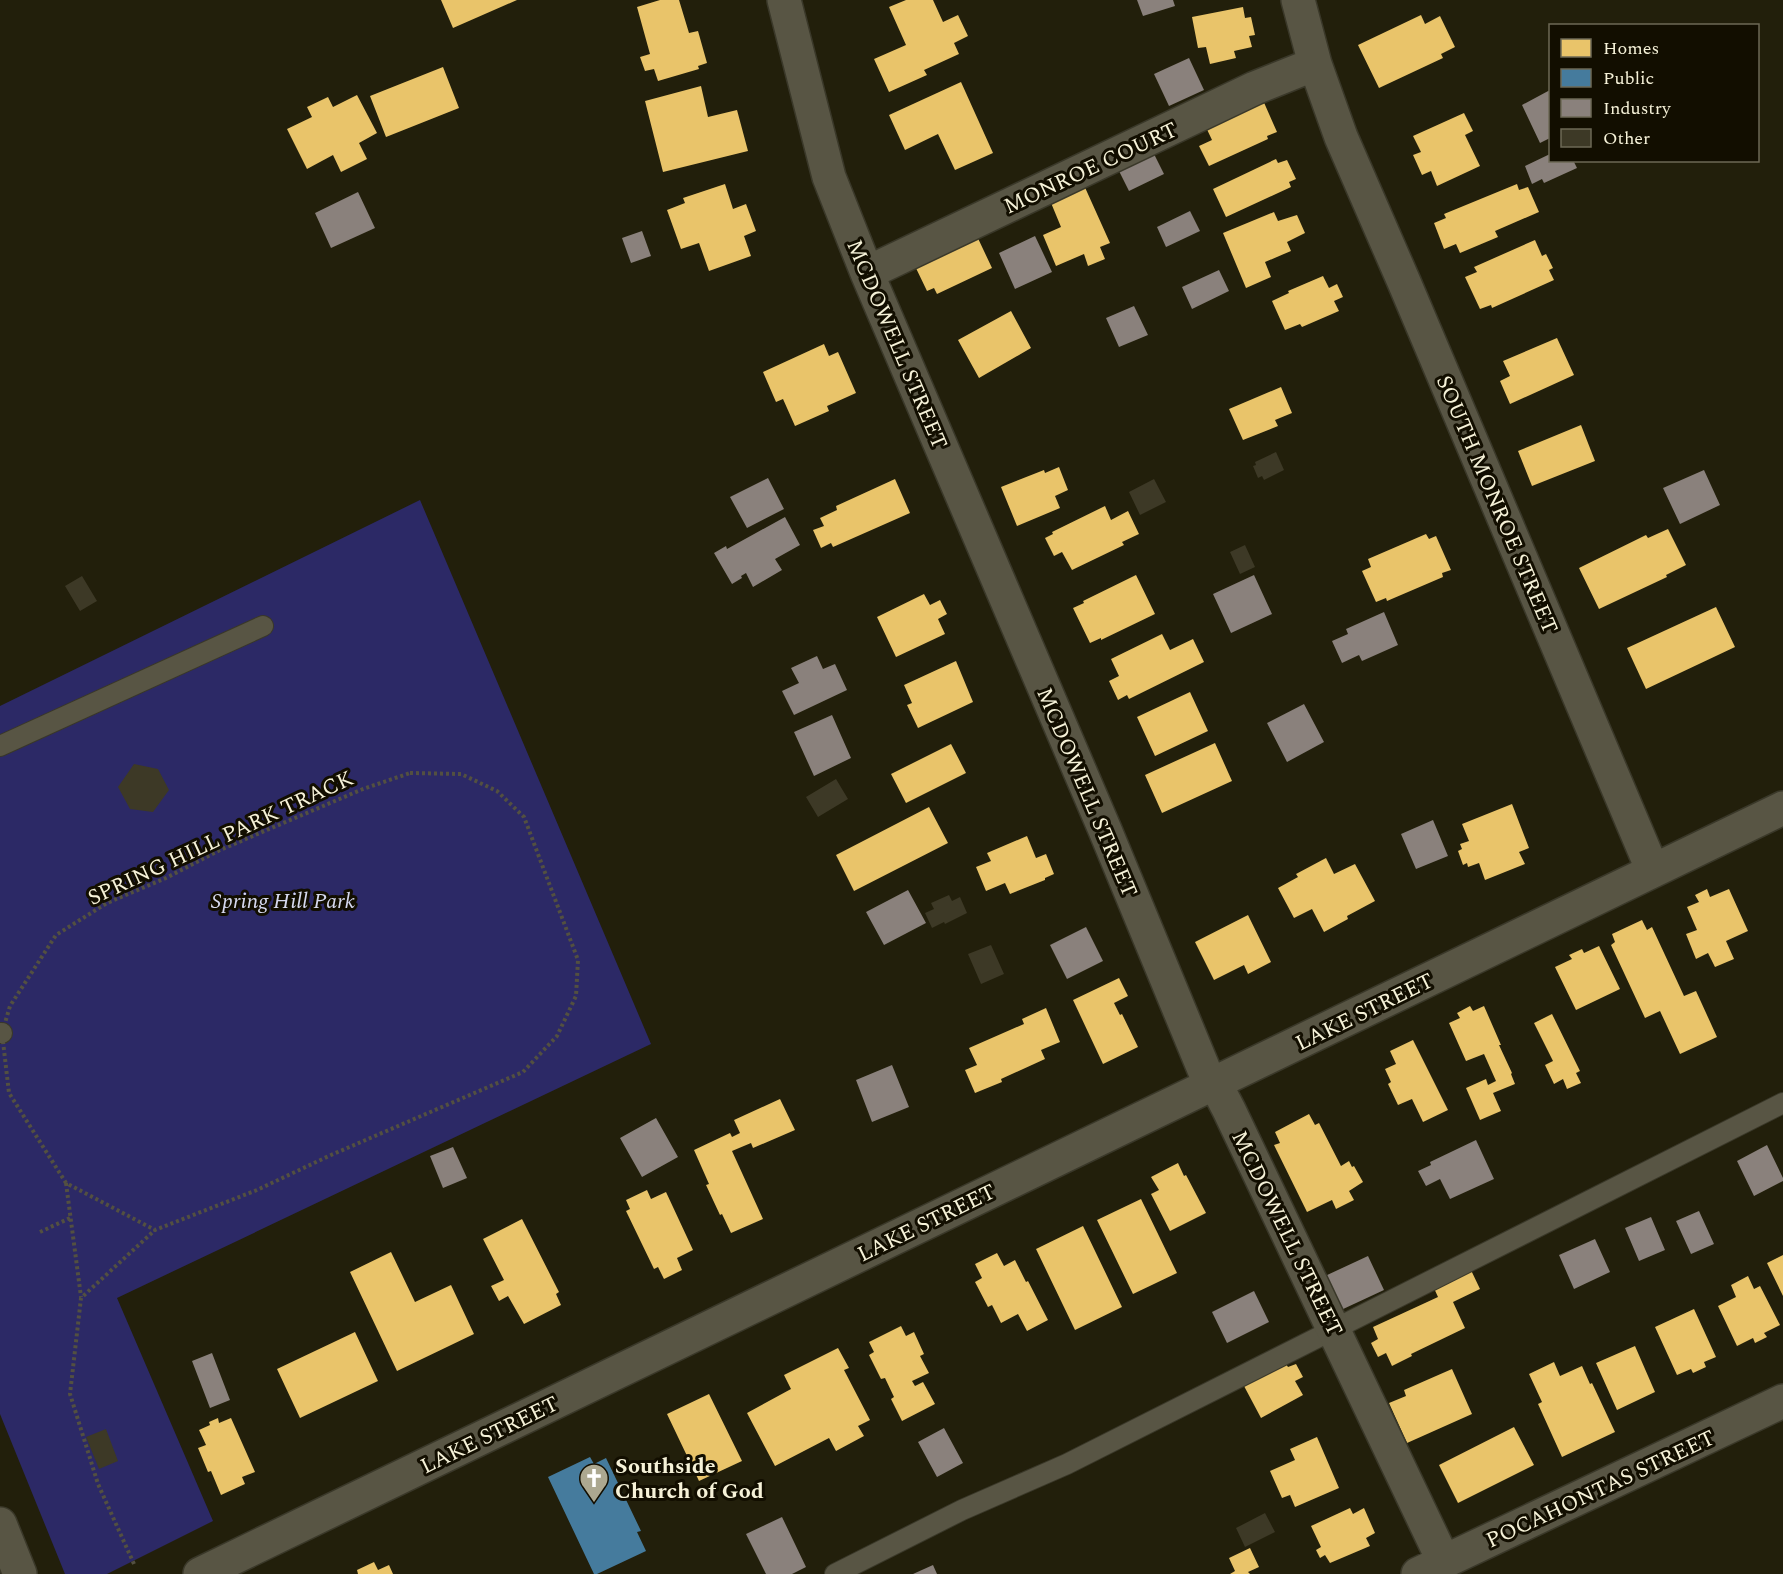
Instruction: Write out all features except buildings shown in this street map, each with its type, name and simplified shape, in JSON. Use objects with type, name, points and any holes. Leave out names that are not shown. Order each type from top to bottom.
[{"type":"street","name":"MCDOWELL STREET","points":[[784,0],[830,177],[867,273],[1110,841],[1205,1072],[1215,1083],[1334,1330],[1431,1568]]},
{"type":"street","name":"SOUTH MONROE STREET","points":[[1298,0],[1316,64],[1341,137],[1653,871]]},
{"type":"street","name":"MONROE COURT","points":[[867,273],[1255,88],[1316,64]]},
{"type":"street","points":[[1653,871],[1783,808]]},
{"type":"street","name":"LAKE STREET","points":[[200,1574],[1653,871]]},
{"type":"street","name":"POCAHONTAS STREET","points":[[1431,1568],[1783,1401]]},
{"type":"street","points":[[0,1524],[20,1574]]},
{"type":"lane","points":[[0,746],[263,626]]},
{"type":"lane","points":[[835,1574],[962,1510],[1067,1464],[1783,1103]]},
{"type":"path","name":"SPRING HILL PARK TRACK","points":[[410,773],[461,774],[497,790],[524,817],[578,960],[576,996],[557,1036],[523,1072],[331,1155],[257,1190],[155,1230],[66,1183],[9,1093],[1,1033],[10,1006],[56,935],[107,903],[166,878],[220,850],[363,789],[410,773]]},
{"type":"path","points":[[66,1183],[81,1298],[70,1394],[98,1484],[134,1564]]},
{"type":"path","points":[[40,1232],[70,1218]]},
{"type":"path","points":[[81,1298],[155,1230]]},
{"type":"green space","name":"Spring Hill Park","points":[[420,500],[651,1044],[117,1298],[213,1521],[107,1574],[65,1574],[0,1414],[0,706]]},
{"type":"place","name":"Southside Church of God","points":[[594,1504]]}]
